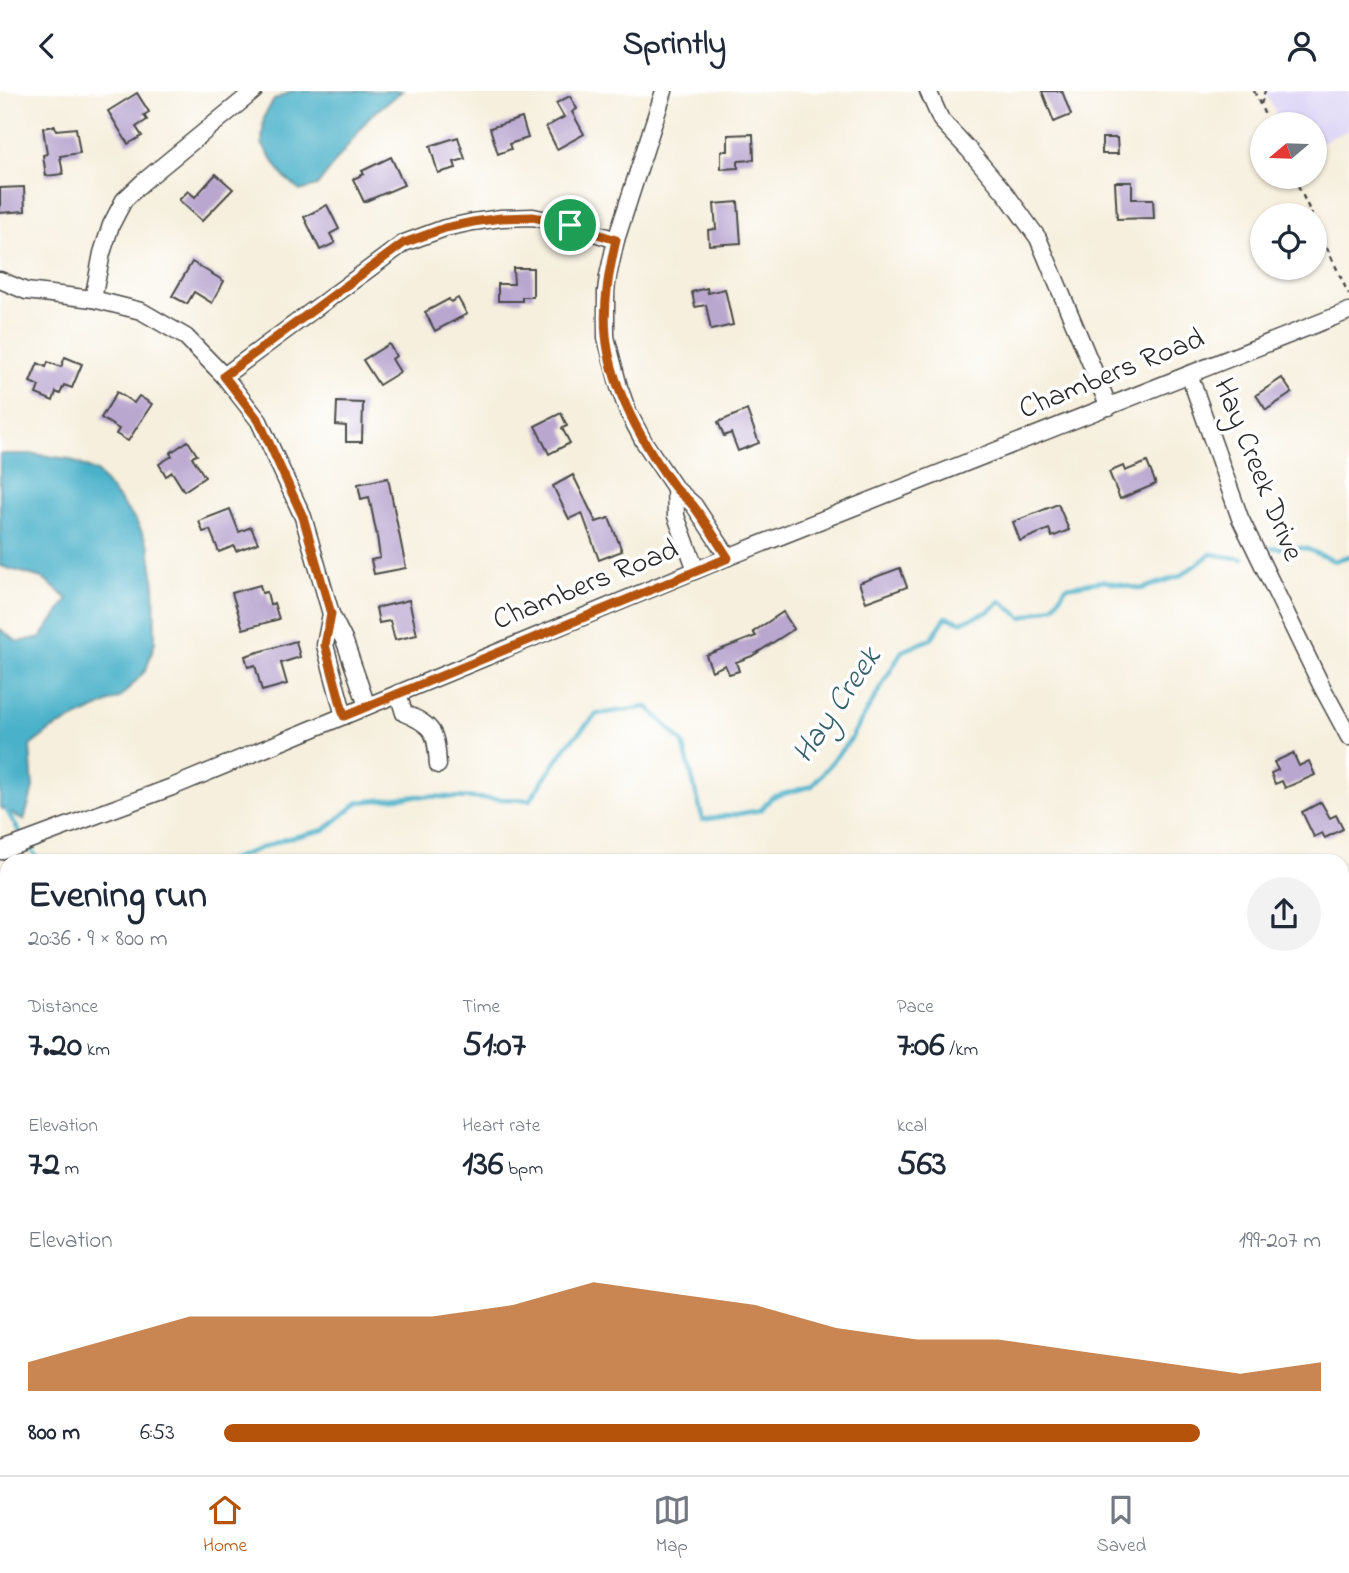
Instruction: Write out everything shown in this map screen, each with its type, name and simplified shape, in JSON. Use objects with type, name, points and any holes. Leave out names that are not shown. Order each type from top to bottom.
[{"type":"street","points":[[93,299],[102,253],[111,225],[124,200],[254,91]]},
{"type":"street","points":[[664,91],[616,240],[608,276],[606,337],[613,370],[628,412],[644,442],[675,488],[694,505],[728,558]]},
{"type":"street","points":[[928,91],[941,120],[977,159],[1038,238],[1109,407]]},
{"type":"street","points":[[224,376],[404,243],[445,228],[501,218],[533,217],[570,225],[616,240]]},
{"type":"street","points":[[0,280],[26,291],[93,299],[141,311],[186,337],[224,376],[259,421],[303,517],[331,614],[345,642],[367,706]]},
{"type":"street","name":"Chambers Road","points":[[0,851],[172,787],[696,570],[1349,311]]},
{"type":"street","name":"Hay Creek Drive","points":[[1189,375],[1240,518],[1349,737]]},
{"type":"street","points":[[675,488],[676,516],[696,570]]},
{"type":"street","points":[[331,614],[325,645],[344,716]]},
{"type":"street","points":[[398,693],[404,713],[427,724],[432,731],[438,765]]},
{"type":"path","points":[[1254,91],[1264,112]]},
{"type":"path","points":[[1261,105],[1265,91]]},
{"type":"path","points":[[1327,248],[1349,295]]},
{"type":"shaded area","points":[[1265,91],[1349,91],[1349,130],[1327,139],[1327,112],[1275,112]]},
{"type":"water","points":[[292,91],[402,91],[371,115],[317,186],[300,191],[283,176],[262,144],[264,116],[274,100]]},
{"type":"water","points":[[0,454],[34,454],[69,459],[97,472],[136,521],[149,546],[154,581],[155,642],[146,670],[121,697],[52,729],[30,746],[33,789],[24,820],[0,808],[0,629],[18,642],[41,637],[68,599],[42,578],[0,566]]},
{"type":"building","points":[[1042,91],[1062,91],[1071,115],[1054,122]]},
{"type":"building","points":[[137,93],[149,112],[144,115],[147,120],[136,127],[142,136],[128,144],[108,111]]},
{"type":"building","points":[[570,96],[577,109],[572,112],[584,134],[557,149],[546,127],[564,117],[556,103]]},
{"type":"building","points":[[522,118],[528,138],[509,144],[511,149],[498,154],[490,128]]},
{"type":"building","points":[[55,126],[56,130],[76,128],[80,153],[60,156],[63,174],[46,176],[43,155],[47,154],[43,128]]},
{"type":"building","points":[[753,134],[754,160],[738,161],[738,168],[721,169],[721,151],[728,151],[728,135]]},
{"type":"building","points":[[458,137],[465,159],[454,162],[456,168],[438,173],[430,146]]},
{"type":"building","points":[[1102,138],[1117,138],[1118,154],[1102,154]]},
{"type":"building","points":[[391,157],[404,185],[364,202],[353,179],[364,174],[362,171]]},
{"type":"building","points":[[216,174],[233,189],[202,221],[179,200],[188,191],[195,197]]},
{"type":"building","points":[[1115,182],[1132,182],[1132,199],[1153,199],[1154,218],[1117,219]]},
{"type":"building","points":[[24,187],[25,211],[0,213],[0,188]]},
{"type":"building","points":[[738,202],[741,243],[709,245],[708,230],[716,229],[714,204]]},
{"type":"building","points":[[327,205],[339,229],[330,234],[335,243],[320,250],[304,217]]},
{"type":"building","points":[[192,262],[224,281],[212,303],[194,292],[187,304],[172,296]]},
{"type":"building","points":[[513,268],[533,268],[533,297],[522,297],[522,301],[498,301],[498,284],[514,284]]},
{"type":"building","points":[[707,288],[708,293],[725,289],[733,325],[711,330],[706,305],[695,307],[692,292]]},
{"type":"building","points":[[458,298],[467,314],[435,331],[425,312],[449,299],[451,302]]},
{"type":"building","points":[[389,344],[396,356],[392,359],[400,372],[379,385],[363,360]]},
{"type":"building","points":[[65,357],[82,364],[72,388],[64,385],[60,394],[56,392],[53,401],[36,394],[39,386],[30,382],[38,363],[46,367],[48,362],[61,367]]},
{"type":"building","points":[[1282,378],[1292,393],[1266,410],[1256,395]]},
{"type":"building","points":[[117,392],[134,403],[139,396],[152,404],[128,441],[116,434],[119,429],[101,418]]},
{"type":"building","points":[[337,402],[363,403],[362,442],[346,442],[346,426],[336,425]]},
{"type":"building","points":[[747,410],[759,443],[738,451],[731,433],[724,436],[718,422]]},
{"type":"building","points":[[561,413],[567,426],[562,428],[570,443],[549,454],[535,426]]},
{"type":"building","points":[[188,441],[197,455],[192,457],[205,477],[184,491],[172,472],[166,476],[159,464]]},
{"type":"building","points":[[1147,462],[1156,484],[1120,499],[1109,472],[1123,466],[1125,471]]},
{"type":"building","points":[[573,475],[596,522],[609,518],[622,551],[599,560],[582,513],[569,519],[553,486]]},
{"type":"building","points":[[388,478],[406,568],[374,574],[371,560],[380,558],[377,536],[369,497],[361,499],[358,484]]},
{"type":"building","points":[[1058,504],[1069,530],[1052,537],[1049,529],[1020,541],[1013,522]]},
{"type":"building","points":[[230,509],[239,532],[251,527],[258,543],[236,551],[234,546],[219,552],[210,530],[203,532],[199,521]]},
{"type":"building","points":[[900,568],[907,587],[866,602],[859,583]]},
{"type":"building","points":[[260,585],[262,593],[267,592],[270,605],[274,603],[279,619],[243,629],[232,593]]},
{"type":"building","points":[[409,600],[417,635],[395,640],[390,621],[379,623],[376,608]]},
{"type":"building","points":[[783,612],[794,629],[752,656],[736,662],[739,671],[729,674],[725,665],[712,671],[706,655],[756,636],[753,632]]},
{"type":"building","points":[[296,641],[300,657],[281,663],[287,684],[262,691],[255,665],[248,667],[245,656]]},
{"type":"building","points":[[1293,753],[1299,766],[1309,761],[1315,775],[1285,788],[1282,781],[1275,784],[1271,773],[1278,770],[1274,762]]},
{"type":"building","points":[[1321,802],[1330,818],[1336,815],[1343,829],[1325,838],[1322,833],[1314,837],[1302,812]]},
{"type":"waterway","name":"Hay Creek","points":[[1272,548],[1305,548],[1334,561],[1349,556]]},
{"type":"waterway","name":"Hay Creek","points":[[245,854],[285,839],[324,830],[359,802],[418,796],[530,800],[568,744],[597,714],[648,707],[683,743],[703,820],[761,810],[772,797],[812,786],[850,740],[902,651],[931,639],[946,617],[961,622],[988,612],[1001,601],[1022,618],[1054,606],[1066,587],[1103,581],[1141,589],[1180,576],[1211,554],[1243,559]]},
{"type":"waterway","points":[[7,811],[23,838]]},
{"type":"waterway","points":[[28,845],[34,854]]},
{"type":"route","points":[[533,217],[570,225],[616,240],[608,276],[605,314],[606,337],[618,387],[644,442],[675,488],[694,505],[728,558],[344,716],[325,645],[331,614],[303,517],[259,421],[224,376],[404,243],[445,228],[501,218],[533,217]]}]
